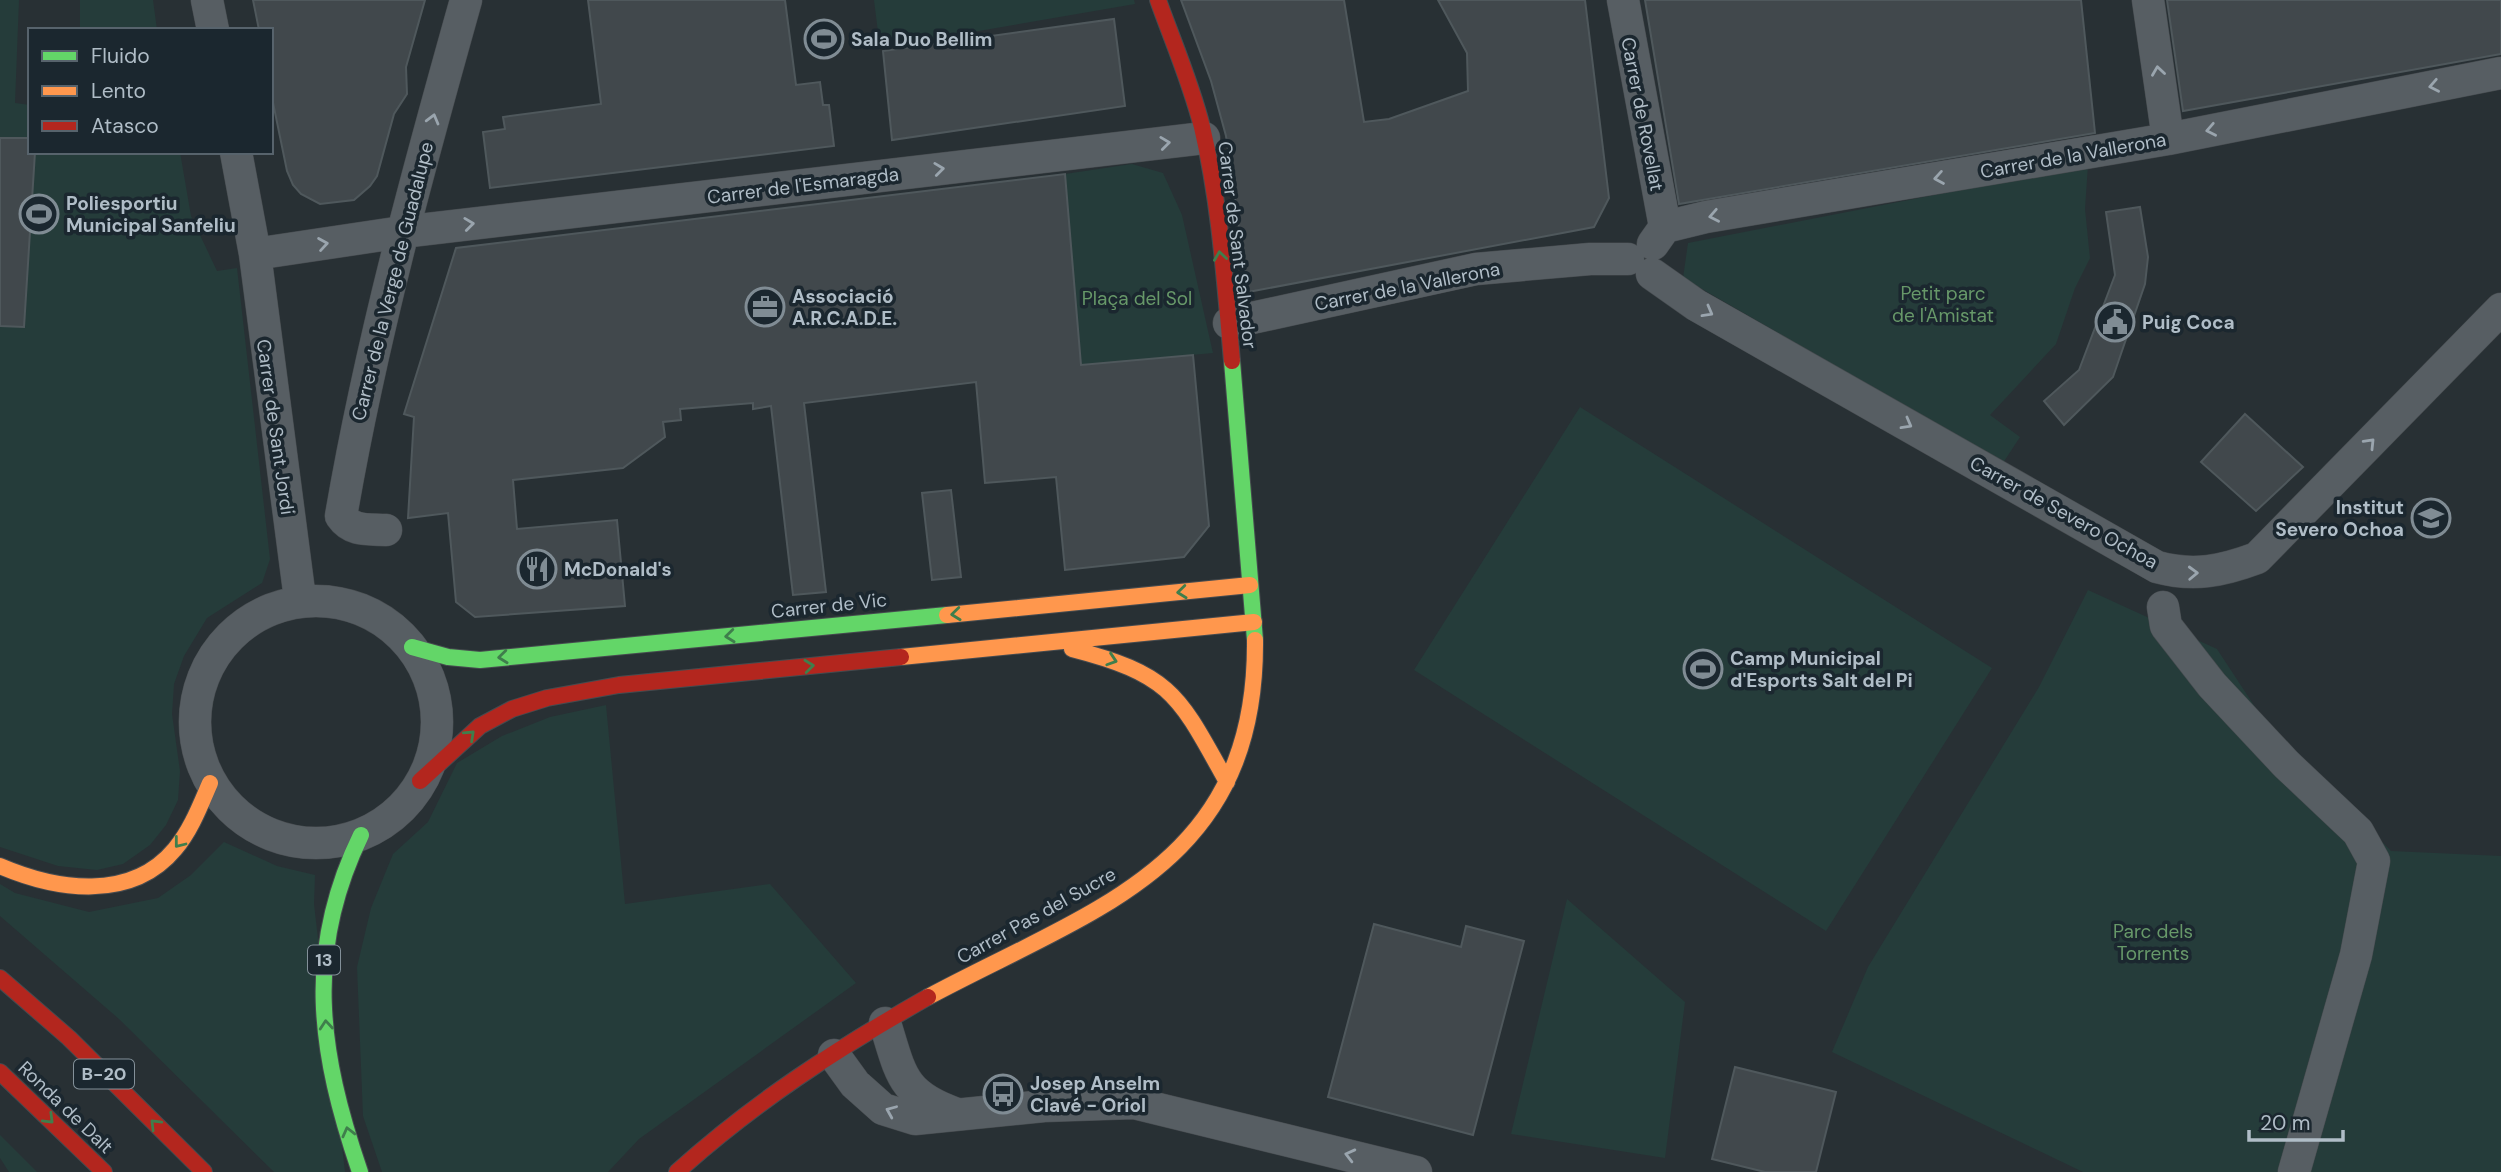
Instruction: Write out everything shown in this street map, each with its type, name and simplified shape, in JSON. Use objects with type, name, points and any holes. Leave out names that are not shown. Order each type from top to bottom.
[{"type":"main road","name":"Carrer de Sant Salvador","points":[[1158,0],[1204,138],[1229,323],[1250,585]]},
{"type":"main road","name":"Carrer Pas del Sucre","points":[[677,1172],[713,1138],[777,1091],[885,1023],[1092,913],[1143,879],[1181,849],[1227,782],[1250,713],[1256,672],[1250,585]]},
{"type":"main road","name":"Carrer de Vic","points":[[412,647],[448,657],[480,660],[1250,585]]},
{"type":"main road","points":[[420,781],[480,726],[518,707],[557,695],[619,685],[1254,622]]},
{"type":"main road","points":[[1046,642],[1118,661],[1155,680],[1180,701],[1227,782]]},
{"type":"main road","points":[[0,866],[45,882],[78,887],[113,885],[133,879],[155,869],[173,852],[191,827],[210,783]]},
{"type":"main road","name":"13","points":[[360,1172],[328,1051],[324,967],[326,924],[332,896],[346,859],[361,835]]},
{"type":"main road","name":"B-20","points":[[0,978],[69,1038],[204,1172]]},
{"type":"main road","name":"Ronda de Dalt","points":[[0,1072],[104,1172]]},
{"type":"street","points":[[207,0],[213,28]]},
{"type":"street","name":"Carrer de la Verge de Guadalupe","points":[[386,530],[357,529],[347,525],[341,516],[360,403],[402,232],[466,0]]},
{"type":"street","name":"Carrer de Rovellat","points":[[1623,0],[1649,251]]},
{"type":"street","points":[[2148,0],[2168,139]]},
{"type":"street","name":"Carrer de la Vallerona","points":[[1229,323],[1476,269],[1649,251],[1721,215],[2168,139],[2501,73]]},
{"type":"street","name":"Carrer de l'Esmaragda","points":[[402,232],[1204,138]]},
{"type":"street","name":"Carrer de Sant Jordi","points":[[236,154],[255,254],[300,599]]},
{"type":"street","points":[[255,254],[402,232]]},
{"type":"street","name":"Carrer de Severo Ochoa","points":[[1649,251],[1696,305],[2157,567],[2181,574],[2217,572],[2257,558],[2501,309]]},
{"type":"street","points":[[300,599],[322,599],[355,606],[387,623],[412,647],[429,678],[436,712],[434,747],[420,781],[398,808],[361,835],[313,844],[278,838],[246,822],[222,800],[203,768],[197,735],[198,699],[211,666],[228,640],[255,617],[300,599]]},
{"type":"street","points":[[2163,607],[2166,626],[2212,685],[2286,764],[2358,832],[2374,861],[2356,955],[2294,1172]]},
{"type":"street","points":[[885,1023],[905,1081],[925,1100],[957,1114]]},
{"type":"street","points":[[834,1055],[855,1084],[883,1109],[915,1119],[1135,1102],[1416,1172]]},
{"type":"green space","points":[[0,0],[19,0],[15,103],[28,105],[28,154],[180,154],[191,216],[217,271],[237,268],[270,559],[262,583],[207,618],[184,656],[174,684],[172,714],[180,771],[178,800],[166,825],[150,845],[123,864],[97,870],[58,866],[0,847]]},
{"type":"green space","points":[[80,0],[153,0],[157,28],[80,28]]},
{"type":"green space","points":[[874,0],[1134,0],[1135,4],[880,48]]},
{"type":"green space","name":"Plaça del Sol","points":[[1132,164],[1163,173],[1182,215],[1213,353],[1081,365],[1065,174]]},
{"type":"green space","name":"Petit parc de l'Amistat","points":[[2088,165],[2085,209],[2090,258],[2075,288],[2056,344],[1990,415],[2020,437],[2003,463],[1683,278],[1688,243]]},
{"type":"green space","name":"Camp Municipal d'Esports Salt del Pi","points":[[1580,407],[1992,668],[1826,931],[1414,670]]},
{"type":"green space","name":"Parc dels Torrents","points":[[2088,590],[2217,649],[2261,716],[2391,851],[2501,856],[2501,1172],[2083,1172],[1832,1052],[1868,967],[2039,687]]},
{"type":"green space","points":[[606,705],[625,904],[770,884],[856,983],[639,1139],[608,1172],[382,1172],[363,1116],[357,967],[371,908],[393,854],[428,822],[457,763],[502,736],[550,717]]},
{"type":"green space","points":[[224,842],[277,866],[315,875],[314,904],[345,1172],[274,1172],[119,1019],[0,916],[0,884],[15,893],[89,912],[158,898],[191,875]]},
{"type":"green space","points":[[1567,899],[1685,1002],[1665,1158],[1511,1134]]},
{"type":"green space","points":[[0,1135],[37,1172],[9,1172],[0,1158]]},
{"type":"building","points":[[253,0],[425,0],[406,67],[407,94],[394,114],[377,176],[354,200],[320,204],[301,194],[293,185],[287,171],[273,103],[273,28],[259,28]]},
{"type":"building","points":[[588,0],[785,0],[796,85],[820,82],[823,105],[829,105],[834,146],[490,188],[483,132],[505,129],[503,117],[601,104]]},
{"type":"building","points":[[1181,0],[1344,0],[1364,122],[1389,119],[1468,91],[1467,53],[1438,0],[1585,0],[1609,198],[1594,227],[1248,292],[1226,136],[1211,81]]},
{"type":"building","points":[[1645,0],[2081,0],[2095,133],[1679,204]]},
{"type":"building","points":[[2167,0],[2501,0],[2501,54],[2183,111]]},
{"type":"building","points":[[1114,19],[1125,106],[892,140],[883,51]]},
{"type":"building","points":[[0,138],[28,138],[28,154],[35,154],[24,327],[0,326]]},
{"type":"building","points":[[1065,174],[1081,365],[1193,355],[1209,526],[1184,557],[1065,570],[1056,477],[985,483],[976,382],[804,403],[826,592],[793,595],[771,406],[753,409],[753,403],[680,409],[681,420],[663,422],[665,437],[623,468],[513,480],[517,529],[617,520],[625,606],[475,617],[456,602],[448,513],[408,518],[414,417],[404,414],[456,248]]},
{"type":"building","name":"Puig Coca","points":[[2140,207],[2148,257],[2145,284],[2113,377],[2064,425],[2044,401],[2079,370],[2115,275],[2106,212]]},
{"type":"building","points":[[2245,414],[2303,467],[2256,511],[2201,462]]},
{"type":"building","points":[[951,490],[961,577],[932,580],[922,493]]},
{"type":"building","points":[[1374,924],[1461,947],[1466,926],[1524,941],[1473,1135],[1328,1097]]},
{"type":"building","points":[[1735,1067],[1836,1092],[1816,1172],[1765,1172],[1712,1159]]},
{"type":"traffic: fast","points":[[1232,361],[1255,640]]},
{"type":"traffic: fast","points":[[412,647],[448,657],[480,660],[947,615]]},
{"type":"traffic: fast","points":[[360,1172],[335,1085],[327,1043],[324,1002],[325,961],[331,920],[343,878],[361,835]]},
{"type":"traffic: slow","points":[[947,615],[1250,585]]},
{"type":"traffic: slow","points":[[901,657],[1254,622]]},
{"type":"traffic: slow","points":[[928,997],[1105,905],[1154,870],[1196,829],[1228,779],[1248,717],[1255,640]]},
{"type":"traffic: slow","points":[[1072,649],[1132,669],[1153,680],[1169,693],[1197,729],[1227,782]]},
{"type":"traffic: slow","points":[[0,866],[45,881],[68,885],[115,884],[137,877],[157,866],[181,842],[210,783]]},
{"type":"traffic: jam","points":[[1158,0],[1193,94],[1208,156],[1221,243],[1232,361]]},
{"type":"traffic: jam","points":[[420,781],[480,726],[512,709],[547,698],[619,685],[901,657]]},
{"type":"traffic: jam","points":[[0,978],[69,1038],[204,1172]]},
{"type":"traffic: jam","points":[[677,1172],[736,1123],[797,1078],[928,997]]},
{"type":"traffic: jam","points":[[0,1072],[104,1172]]},
{"type":"place","name":"Sala Duo Bellim","points":[[824,39]]},
{"type":"place","name":"Poliesportiu Municipal Sanfeliu","points":[[39,214]]},
{"type":"place","name":"Associació A.R.C.A.D.E.","points":[[765,307]]},
{"type":"place","name":"Puig Coca","points":[[2115,322]]},
{"type":"place","name":"Institut Severo Ochoa","points":[[2431,518]]},
{"type":"place","name":"McDonald's","points":[[537,569]]},
{"type":"place","name":"Camp Municipal d'Esports Salt del Pi","points":[[1703,669]]},
{"type":"place","name":"Josep Anselm Clavé - Oriol","points":[[1003,1094]]}]
